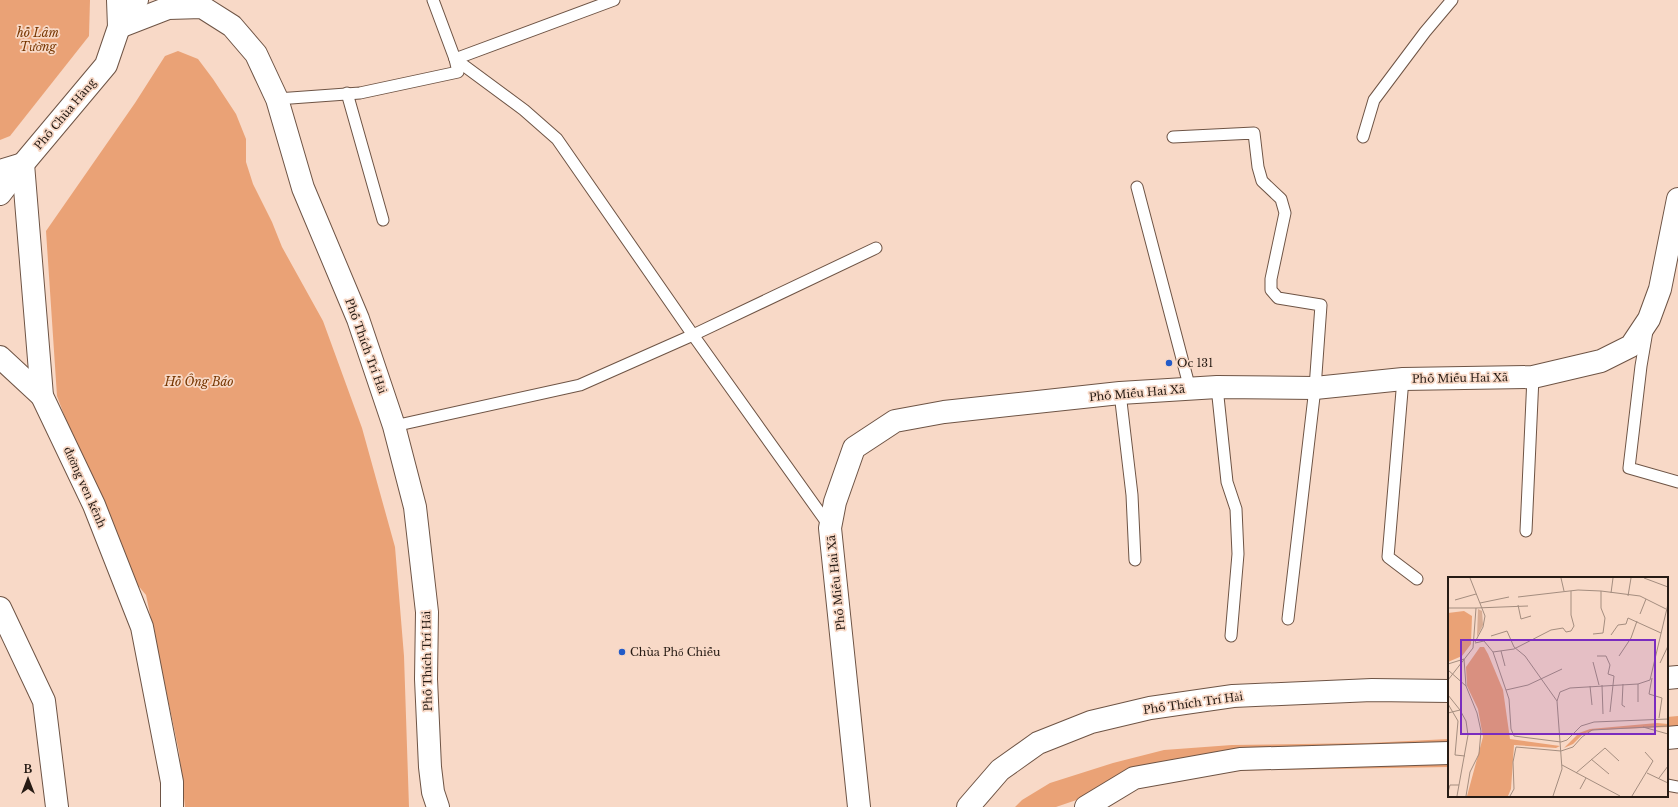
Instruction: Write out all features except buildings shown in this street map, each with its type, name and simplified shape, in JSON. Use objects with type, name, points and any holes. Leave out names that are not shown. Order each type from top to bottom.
[{"type":"street","name":"Phố Chùa Hàng","points":[[118,0],[119,27]]},
{"type":"street","name":"Phố Chùa Hàng","points":[[0,194],[23,164],[106,65],[119,27],[137,0]]},
{"type":"street","name":"Phố Thích Trí Hải","points":[[119,27],[168,8],[202,7],[232,26],[256,54],[277,99],[303,188],[358,319],[394,426],[415,507],[427,612],[426,679],[430,767],[438,807]]},
{"type":"street","points":[[0,172],[23,164]]},
{"type":"street","name":"đường ven kênh","points":[[23,164],[42,396],[94,505],[142,627],[172,782],[172,807]]},
{"type":"street","name":"Phố Miếu Hai Xã","points":[[859,807],[830,528],[835,502],[854,448],[895,421],[944,412],[1120,393],[1217,387],[1315,388],[1403,379],[1533,377],[1601,361],[1631,346],[1649,318],[1660,289],[1678,199]]},
{"type":"street","points":[[0,357],[42,396]]},
{"type":"street","points":[[0,608],[44,701],[57,807]]},
{"type":"street","points":[[1668,678],[1678,677]]},
{"type":"street","name":"Phố Thích Trí Hải","points":[[968,807],[1000,770],[1038,743],[1099,720],[1150,708],[1233,696],[1372,690],[1448,691]]},
{"type":"street","points":[[1668,738],[1678,737]]},
{"type":"street","points":[[1086,807],[1134,778],[1240,759],[1448,753]]},
{"type":"lane","points":[[277,99],[360,93],[458,72],[455,58],[433,0]]},
{"type":"lane","points":[[455,58],[614,0]]},
{"type":"lane","points":[[1363,137],[1374,100],[1425,32],[1452,0]]},
{"type":"lane","points":[[455,58],[524,110],[557,139],[693,335],[830,528]]},
{"type":"lane","points":[[347,94],[383,220]]},
{"type":"lane","points":[[1173,137],[1254,133],[1258,167],[1262,181],[1281,200],[1285,213],[1271,279],[1271,290],[1278,298],[1321,305],[1315,388],[1288,619]]},
{"type":"lane","points":[[1138,187],[1190,389]]},
{"type":"lane","points":[[394,426],[580,385],[693,335],[876,248]]},
{"type":"lane","points":[[1649,318],[1641,366],[1629,468],[1678,482]]},
{"type":"lane","points":[[1526,531],[1533,377]]},
{"type":"lane","points":[[1403,379],[1388,557],[1417,579]]},
{"type":"lane","points":[[1217,387],[1227,482],[1236,509],[1238,554],[1231,636]]},
{"type":"lane","points":[[1120,393],[1132,495],[1135,560]]},
{"type":"lane","points":[[1668,785],[1678,787]]},
{"type":"water","name":"hồ Lâm Tường","points":[[0,0],[90,0],[89,36],[10,136],[0,140]]},
{"type":"water","name":"Hồ Ông Báo","points":[[178,51],[198,59],[236,114],[246,139],[246,162],[253,184],[272,222],[282,247],[323,321],[362,428],[395,547],[404,656],[409,807],[185,807],[179,752],[146,595],[131,577],[121,544],[82,463],[57,396],[46,231],[135,103],[165,56]]},
{"type":"water","points":[[1678,716],[1678,746],[1668,748],[1668,717]]},
{"type":"water","points":[[1448,739],[1448,767],[1203,771],[1094,794],[1056,807],[1015,807],[1022,800],[1050,783],[1113,763],[1164,750],[1232,745],[1368,743]]},
{"type":"place","name":"Oc 131","points":[[1169,363]]},
{"type":"place","name":"Chùa Phổ Chiếu","points":[[622,652]]}]
